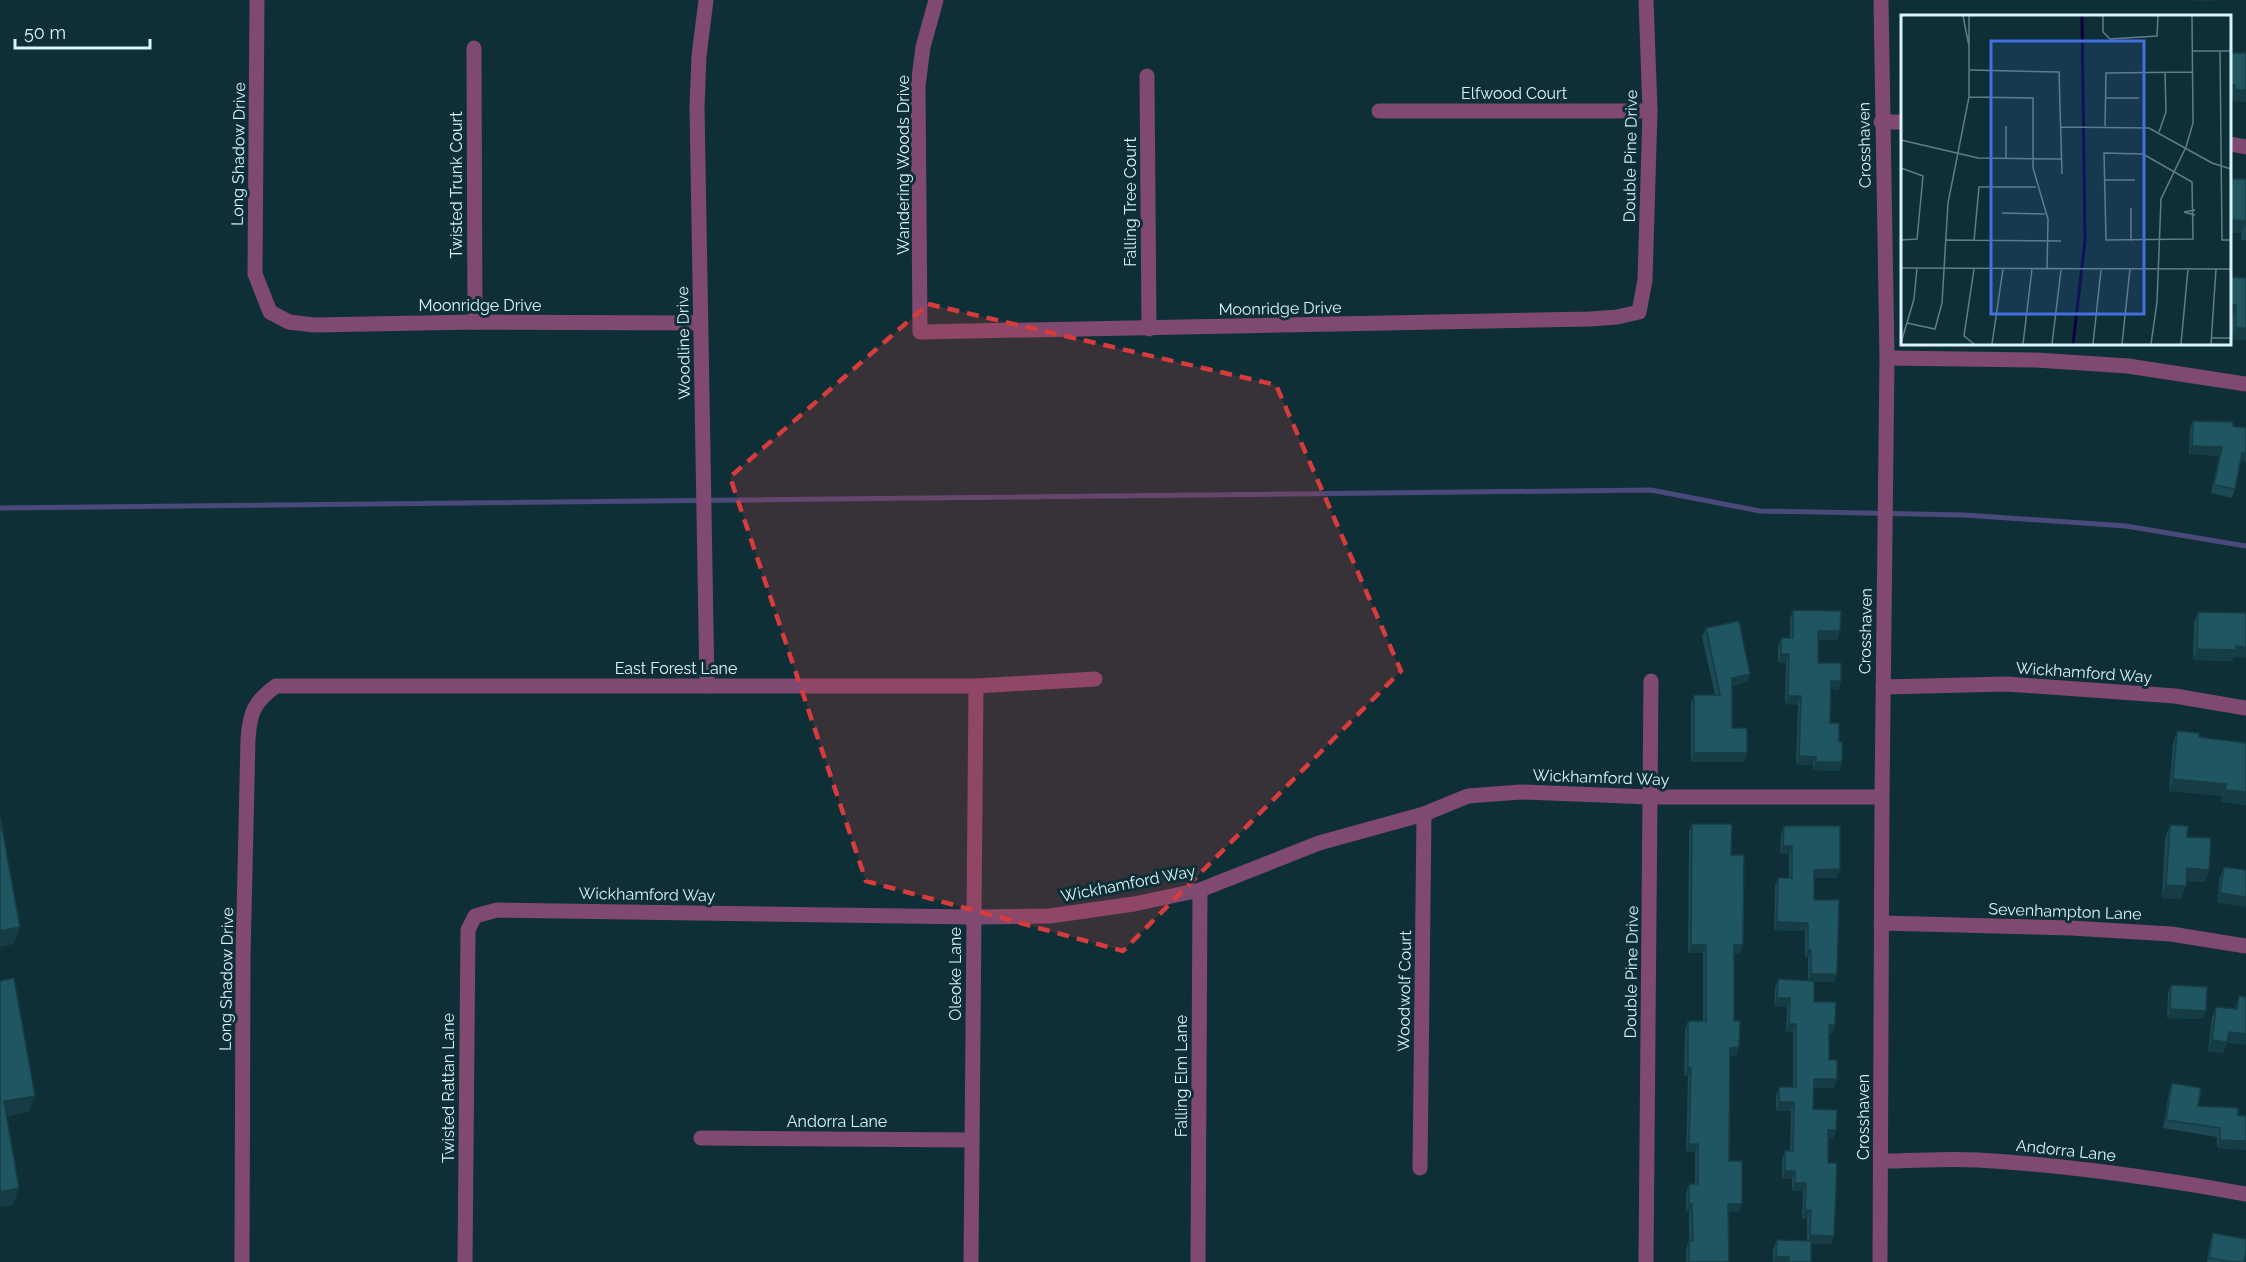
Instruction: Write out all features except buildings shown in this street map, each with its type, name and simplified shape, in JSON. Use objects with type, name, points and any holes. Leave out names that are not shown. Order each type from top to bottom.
[{"type":"street","name":"Long Shadow Drive","points":[[257,0],[255,274],[267,305]]},
{"type":"street","name":"Woodline Drive","points":[[706,0],[699,56],[697,107],[700,323],[705,461],[707,686]]},
{"type":"street","name":"Wandering Woods Drive","points":[[920,332],[918,86],[927,27],[936,0]]},
{"type":"street","name":"Double Pine Drive","points":[[1639,312],[1645,280],[1650,111],[1646,0]]},
{"type":"street","name":"Crosshaven","points":[[1880,1262],[1887,358],[1881,122],[1881,0]]},
{"type":"street","name":"Twisted Trunk Court","points":[[474,48],[474,322]]},
{"type":"street","name":"Falling Tree Court","points":[[1147,76],[1149,329]]},
{"type":"street","name":"Elfwood Court","points":[[1379,111],[1650,111]]},
{"type":"street","points":[[1881,122],[1901,122]]},
{"type":"street","points":[[2231,144],[2246,147]]},
{"type":"street","name":"Moonridge Drive","points":[[267,305],[270,312],[289,322],[314,325],[474,322],[700,323]]},
{"type":"street","name":"Moonridge Drive","points":[[920,332],[1590,319],[1617,317],[1639,312]]},
{"type":"street","points":[[1887,358],[2036,360],[2128,366],[2246,384]]},
{"type":"street","name":"East Forest Lane","points":[[260,698],[276,686],[976,686],[1095,679]]},
{"type":"street","name":"Double Pine Drive","points":[[1646,1262],[1651,681]]},
{"type":"street","name":"Wickhamford Way","points":[[1883,687],[2007,684],[2175,696],[2246,708]]},
{"type":"street","name":"Oleoke Lane","points":[[971,1262],[976,686]]},
{"type":"street","name":"Long Shadow Drive","points":[[242,1262],[243,969],[248,739],[249,720],[260,698]]},
{"type":"street","name":"Wickhamford Way","points":[[474,916],[497,910],[973,917],[1050,916],[1134,904],[1200,890],[1319,843],[1424,814],[1468,796],[1521,792],[1650,797],[1882,797]]},
{"type":"street","name":"Woodwolf Court","points":[[1420,1168],[1424,814]]},
{"type":"street","name":"Falling Elm Lane","points":[[1198,1262],[1200,890]]},
{"type":"street","name":"Twisted Rattan Lane","points":[[465,1262],[468,930],[474,916]]},
{"type":"street","name":"Sevenhampton Lane","points":[[1881,923],[2071,928],[2171,934],[2246,946]]},
{"type":"street","name":"Andorra Lane","points":[[701,1138],[972,1140]]},
{"type":"street","name":"Andorra Lane","points":[[1881,1161],[1975,1160],[2041,1165],[2142,1176],[2246,1194]]},
{"type":"highlighted area","points":[[928,304],[1276,385],[1401,671],[1123,951],[866,881],[730,477]]},
{"type":"waterway","points":[[0,508],[1651,490],[1760,511],[1964,515],[2126,526],[2246,546]]}]
